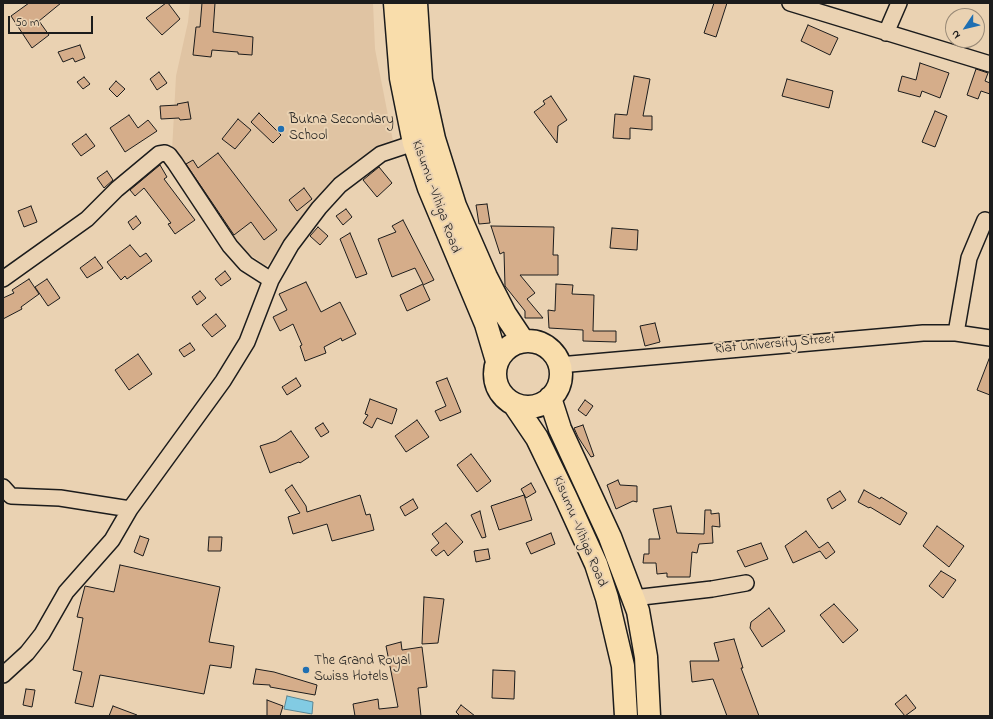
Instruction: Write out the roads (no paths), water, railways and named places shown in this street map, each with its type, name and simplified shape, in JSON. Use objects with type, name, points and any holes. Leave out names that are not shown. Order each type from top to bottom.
[{"type":"highway","name":"Kisumu -Vihiga Road","points":[[395,3],[401,78],[414,143],[429,188],[486,324],[497,361]]},
{"type":"highway","name":"Kisumu -Vihiga Road","points":[[416,3],[421,80],[434,139],[455,206],[486,277],[505,314],[523,341]]},
{"type":"highway","points":[[523,341],[534,341],[544,345],[552,352],[559,365],[560,381],[550,398],[541,404],[532,407],[514,404],[501,394],[496,384],[494,372],[497,361],[503,351],[512,344],[523,341]]},
{"type":"highway","name":"Kisumu -Vihiga Road","points":[[550,398],[560,429],[610,536],[638,611],[646,657],[649,716]]},
{"type":"highway","name":"Kisumu -Vihiga Road","points":[[514,404],[537,438],[596,564],[607,598],[623,666],[626,716]]},
{"type":"street","points":[[790,3],[990,64]]},
{"type":"street","points":[[886,33],[899,3]]},
{"type":"street","points":[[3,675],[30,649],[42,634],[66,592],[112,540],[130,509],[223,381],[247,342],[271,280],[291,245],[319,208],[340,185],[381,154],[414,143]]},
{"type":"street","points":[[3,279],[87,219],[117,189],[159,154],[165,153],[169,155],[175,163],[230,246],[246,264],[271,280]]},
{"type":"street","points":[[956,333],[969,258],[985,220]]},
{"type":"street","name":"Riat University Street","points":[[559,365],[923,333],[956,333],[990,338]]},
{"type":"street","points":[[3,487],[11,496],[60,498],[130,509]]},
{"type":"street","points":[[633,598],[712,590],[746,583]]},
{"type":"water","points":[[287,696],[313,702],[312,714],[284,709]]},
{"type":"place","name":"Bukna Secondary School","points":[[281,129]]},
{"type":"place","name":"The Grand Royal Swiss Hotels","points":[[306,670]]}]
